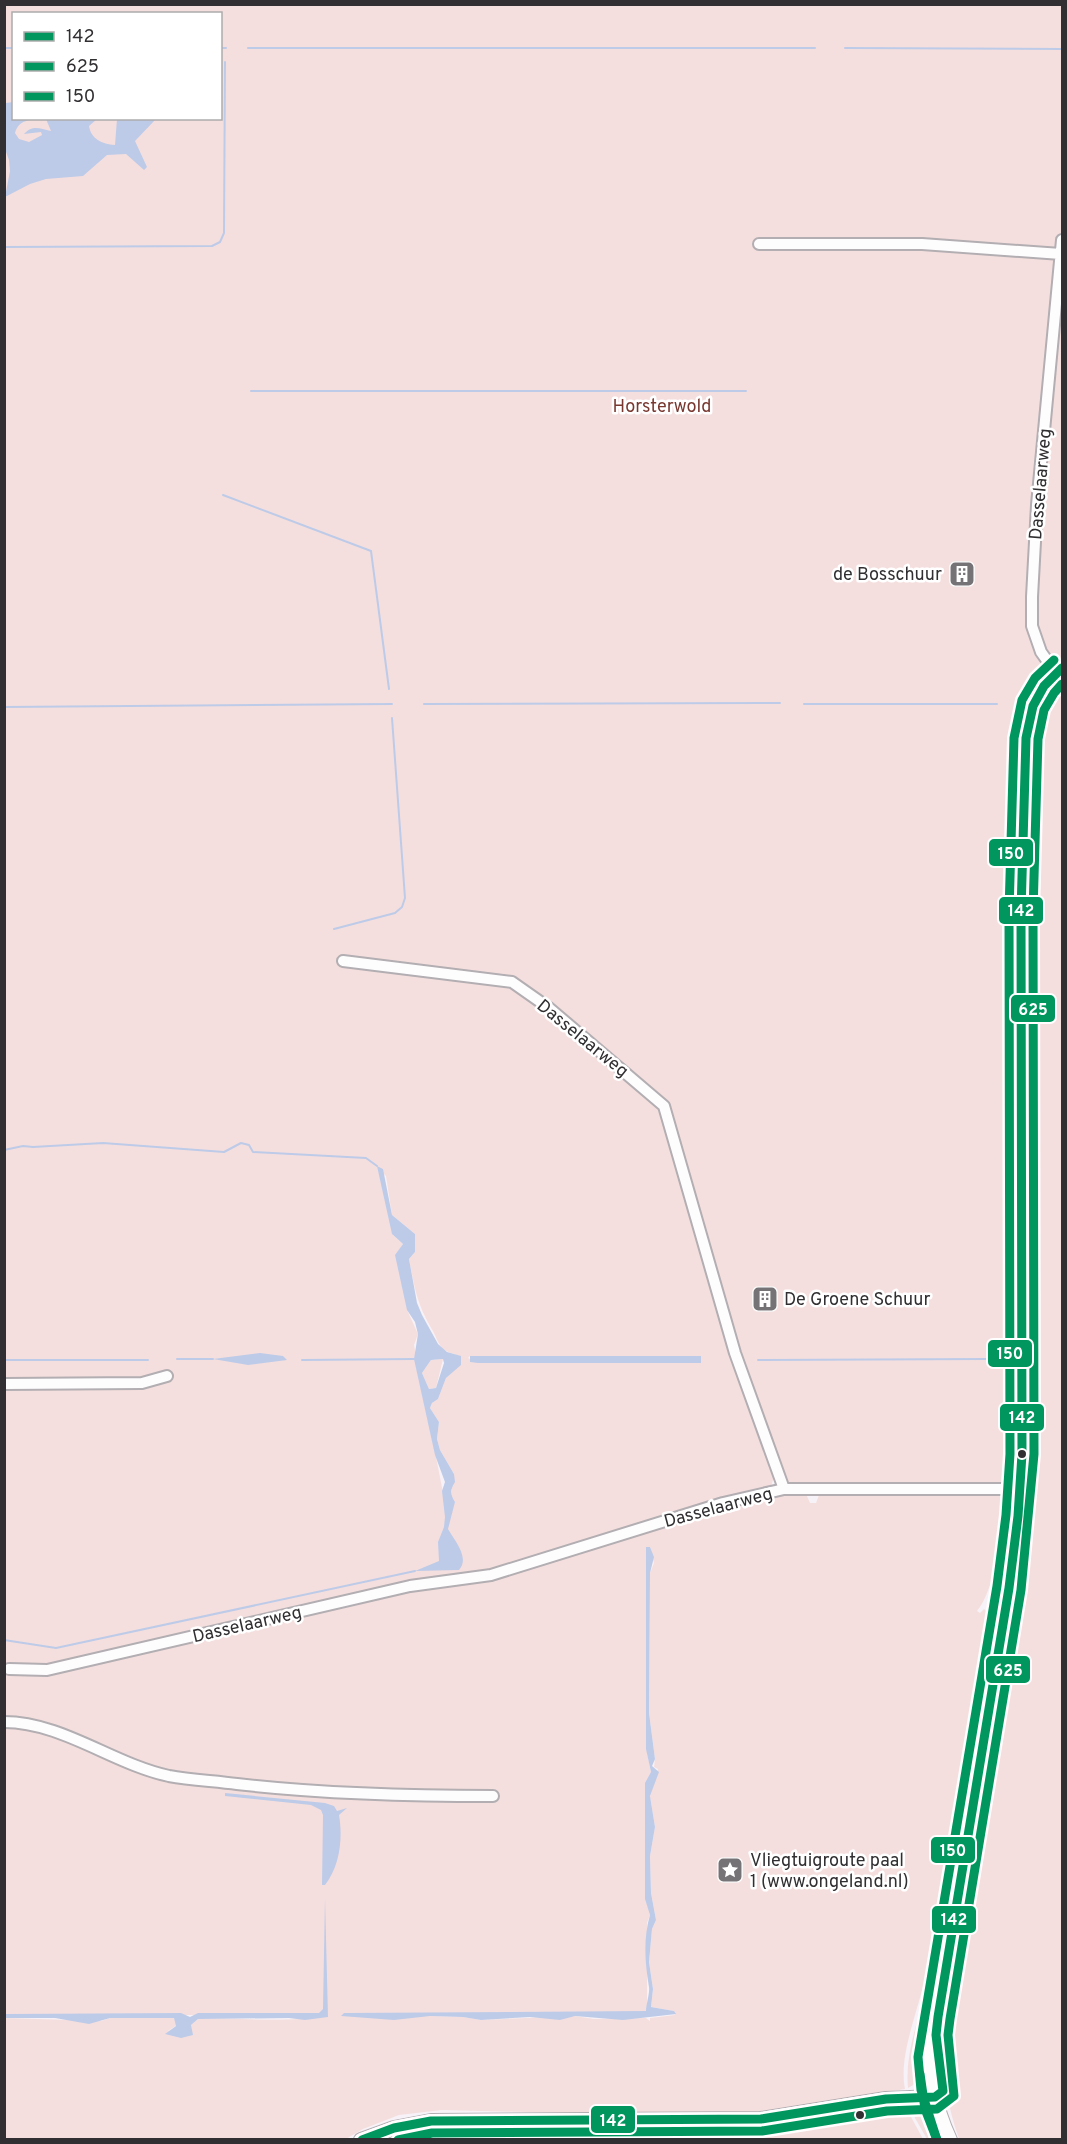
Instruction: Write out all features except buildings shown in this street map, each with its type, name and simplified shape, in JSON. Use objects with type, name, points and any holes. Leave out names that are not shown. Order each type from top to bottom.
[{"type":"street","name":"Dasselaarweg","points":[[950,2139],[937,2091],[936,2035],[1009,1588],[1020,1489],[1021,912],[1025,748],[1033,706],[1044,686],[1059,670],[1041,652],[1032,626],[1032,597],[1037,505],[1062,240]]},
{"type":"street","points":[[759,244],[922,244],[1061,255]]},
{"type":"street","name":"Dasselaarweg","points":[[6,1668],[47,1670],[410,1586],[491,1575],[723,1503],[784,1489],[735,1353],[664,1106],[549,1008],[512,982],[343,961]]},
{"type":"street","points":[[4,1384],[142,1383],[167,1376]]},
{"type":"street","points":[[784,1489],[1020,1489]]},
{"type":"street","points":[[4,1722],[29,1725],[56,1733],[132,1766],[171,1776],[354,1795],[493,1796]]},
{"type":"street","name":"Dasselaarweg","points":[[937,2091],[955,2139]]},
{"type":"street","points":[[360,2139],[394,2128],[431,2121],[761,2119],[937,2091]]},
{"type":"green space","name":"Horsterwold","points":[[5,5],[1062,5],[1062,2139],[959,2139],[950,2110],[943,2065],[943,2020],[1025,1490],[792,1485],[784,1479],[730,1323],[732,1320],[727,1302],[722,1299],[668,1109],[505,980],[423,965],[510,986],[657,1105],[728,1338],[775,1474],[771,1486],[752,1500],[770,1495],[806,1494],[810,1503],[816,1503],[819,1495],[1000,1494],[1001,1521],[994,1572],[984,1601],[977,1611],[980,1613],[984,1609],[986,1611],[934,1928],[923,1986],[904,2061],[905,2089],[762,2113],[651,2115],[442,2110],[399,2115],[363,2129],[346,2139],[5,2139],[5,2018],[101,2021],[110,2018],[174,2018],[177,2025],[168,2031],[191,2025],[198,2019],[313,2018],[329,2015],[5,2015]],"holes":[[[381,1171],[386,1176],[392,1215],[415,1234],[415,1252],[409,1259],[420,1305],[441,1346],[446,1351],[455,1354],[457,1367],[446,1378],[438,1399],[432,1403],[430,1408],[439,1422],[437,1439],[440,1450],[454,1474],[451,1496],[455,1502],[448,1518],[414,1345],[418,1334],[408,1312],[399,1251],[403,1244],[393,1235]],[[470,1356],[701,1357],[701,1362],[478,1363],[468,1358]],[[650,1547],[654,1563],[650,1573],[649,1713],[654,1767],[658,1769],[650,1795],[651,1772],[647,1752]],[[650,1797],[655,1827],[650,1856],[651,1893],[656,1920],[652,1929],[649,1962],[653,1989],[651,2007],[674,2011],[675,2015],[650,2018],[650,2021],[646,2018],[594,2019],[575,2016],[481,2020],[431,2016],[647,2015]]]},
{"type":"green space","points":[[443,1359],[436,1388],[429,1389],[422,1373],[431,1360]]},
{"type":"green space","points":[[1006,1494],[1011,1496],[1015,1506],[966,1827],[958,1846],[954,1866],[953,1907],[927,2077],[908,2088],[911,2044],[930,1972],[1007,1513]]},
{"type":"green space","points":[[907,2100],[910,2115],[923,2139],[665,2140],[667,2126]]},
{"type":"green space","points":[[911,2100],[931,2105],[945,2139],[927,2139],[915,2118]]},
{"type":"green space","points":[[661,2126],[658,2140],[363,2140],[393,2127]]},
{"type":"water","points":[[12,102],[12,120],[34,120],[19,125],[15,133],[19,139],[29,142],[42,135],[41,132],[24,134],[30,129],[51,131],[46,120],[96,120],[89,126],[92,134],[102,142],[115,145],[117,120],[155,120],[135,141],[147,167],[144,170],[126,154],[107,155],[83,176],[46,179],[30,184],[5,197],[10,171],[5,149],[6,103]]},
{"type":"water","points":[[377,1166],[383,1169],[392,1215],[415,1234],[415,1252],[409,1259],[417,1303],[422,1315],[438,1344],[447,1352],[461,1356],[461,1365],[446,1378],[438,1399],[432,1403],[430,1408],[439,1422],[437,1439],[440,1450],[454,1474],[455,1482],[451,1492],[455,1502],[448,1529],[462,1555],[462,1565],[459,1570],[415,1571],[439,1561],[438,1542],[445,1517],[442,1491],[445,1482],[435,1455],[414,1359],[418,1334],[415,1322],[407,1310],[395,1255],[403,1244],[392,1234]],"holes":[[[443,1359],[444,1363],[436,1388],[429,1389],[422,1373],[431,1360]]]},
{"type":"water","points":[[260,1353],[283,1356],[287,1360],[248,1365],[213,1359]]},
{"type":"water","points":[[470,1356],[701,1356],[701,1363],[478,1363],[470,1362]]},
{"type":"water","points":[[646,1547],[650,1547],[654,1557],[650,1573],[649,1713],[655,1759],[652,1766],[659,1772],[650,1796],[655,1827],[650,1856],[651,1893],[656,1920],[652,1929],[649,1962],[653,1989],[651,2007],[674,2011],[676,2014],[623,2020],[575,2016],[560,2020],[530,2017],[481,2020],[430,2016],[394,2020],[341,2016],[344,2013],[646,2011],[649,1989],[646,1942],[650,1915],[645,1899],[645,1783],[651,1772],[646,1749]]},
{"type":"water","points":[[225,1793],[325,1803],[334,1806],[337,1811],[347,1808],[339,1815],[341,1833],[339,1852],[334,1869],[325,1885],[322,1885],[323,1815],[321,1810],[311,1805],[225,1796]]},
{"type":"water","points":[[325,1898],[328,2017],[305,2020],[289,2018],[198,2019],[191,2025],[193,2035],[181,2038],[165,2034],[176,2026],[174,2018],[110,2018],[89,2024],[55,2018],[5,2018],[5,2014],[181,2013],[190,2017],[198,2013],[319,2013],[323,2009]]},
{"type":"waterway","points":[[4,48],[12,48]]},
{"type":"waterway","points":[[248,48],[815,48]]},
{"type":"waterway","points":[[845,48],[1062,49]]},
{"type":"waterway","points":[[4,247],[212,246],[220,242],[224,233],[225,62]]},
{"type":"waterway","points":[[251,391],[746,391]]},
{"type":"waterway","points":[[223,495],[371,551],[389,689]]},
{"type":"waterway","points":[[424,704],[780,703]]},
{"type":"waterway","points":[[4,707],[392,704]]},
{"type":"waterway","points":[[804,704],[997,704]]},
{"type":"waterway","points":[[334,929],[395,913],[402,907],[405,898],[392,718]]},
{"type":"waterway","points":[[4,1150],[23,1146],[103,1143],[224,1152],[241,1143],[249,1145],[253,1152],[366,1158],[377,1166]]},
{"type":"waterway","points":[[177,1359],[213,1359]]},
{"type":"waterway","points":[[302,1360],[414,1359]]},
{"type":"waterway","points":[[758,1360],[987,1359]]},
{"type":"waterway","points":[[4,1360],[148,1360]]},
{"type":"waterway","points":[[4,1640],[56,1648],[415,1571]]},
{"type":"transit line","name":"150","points":[[937,2140],[921,2090],[918,2057],[997,1586],[1006,1515],[1010,1454],[1009,912],[1014,738],[1022,700],[1035,678],[1054,660]]},
{"type":"transit line","name":"142","points":[[362,2140],[394,2128],[431,2121],[761,2119],[886,2099],[935,2097],[943,2091],[936,2035],[938,2017],[1009,1588],[1018,1516],[1022,1454],[1021,912],[1026,738],[1033,706],[1044,686],[1062,668]]},
{"type":"transit line","name":"625","points":[[398,2140],[432,2133],[762,2131],[887,2111],[937,2109],[954,2096],[948,2035],[1021,1590],[1034,1454],[1033,912],[1038,739],[1044,710],[1062,684]]},
{"type":"transit line","name":"625","points":[[920,2074],[925,2109],[937,2140]]},
{"type":"place","name":"de Bosschuur","points":[[962,574]]},
{"type":"place","name":"De Groene Schuur","points":[[765,1299]]},
{"type":"place","name":"Vliegtuigroute paal 1 (www.ongeland.nl)","points":[[730,1870]]}]
